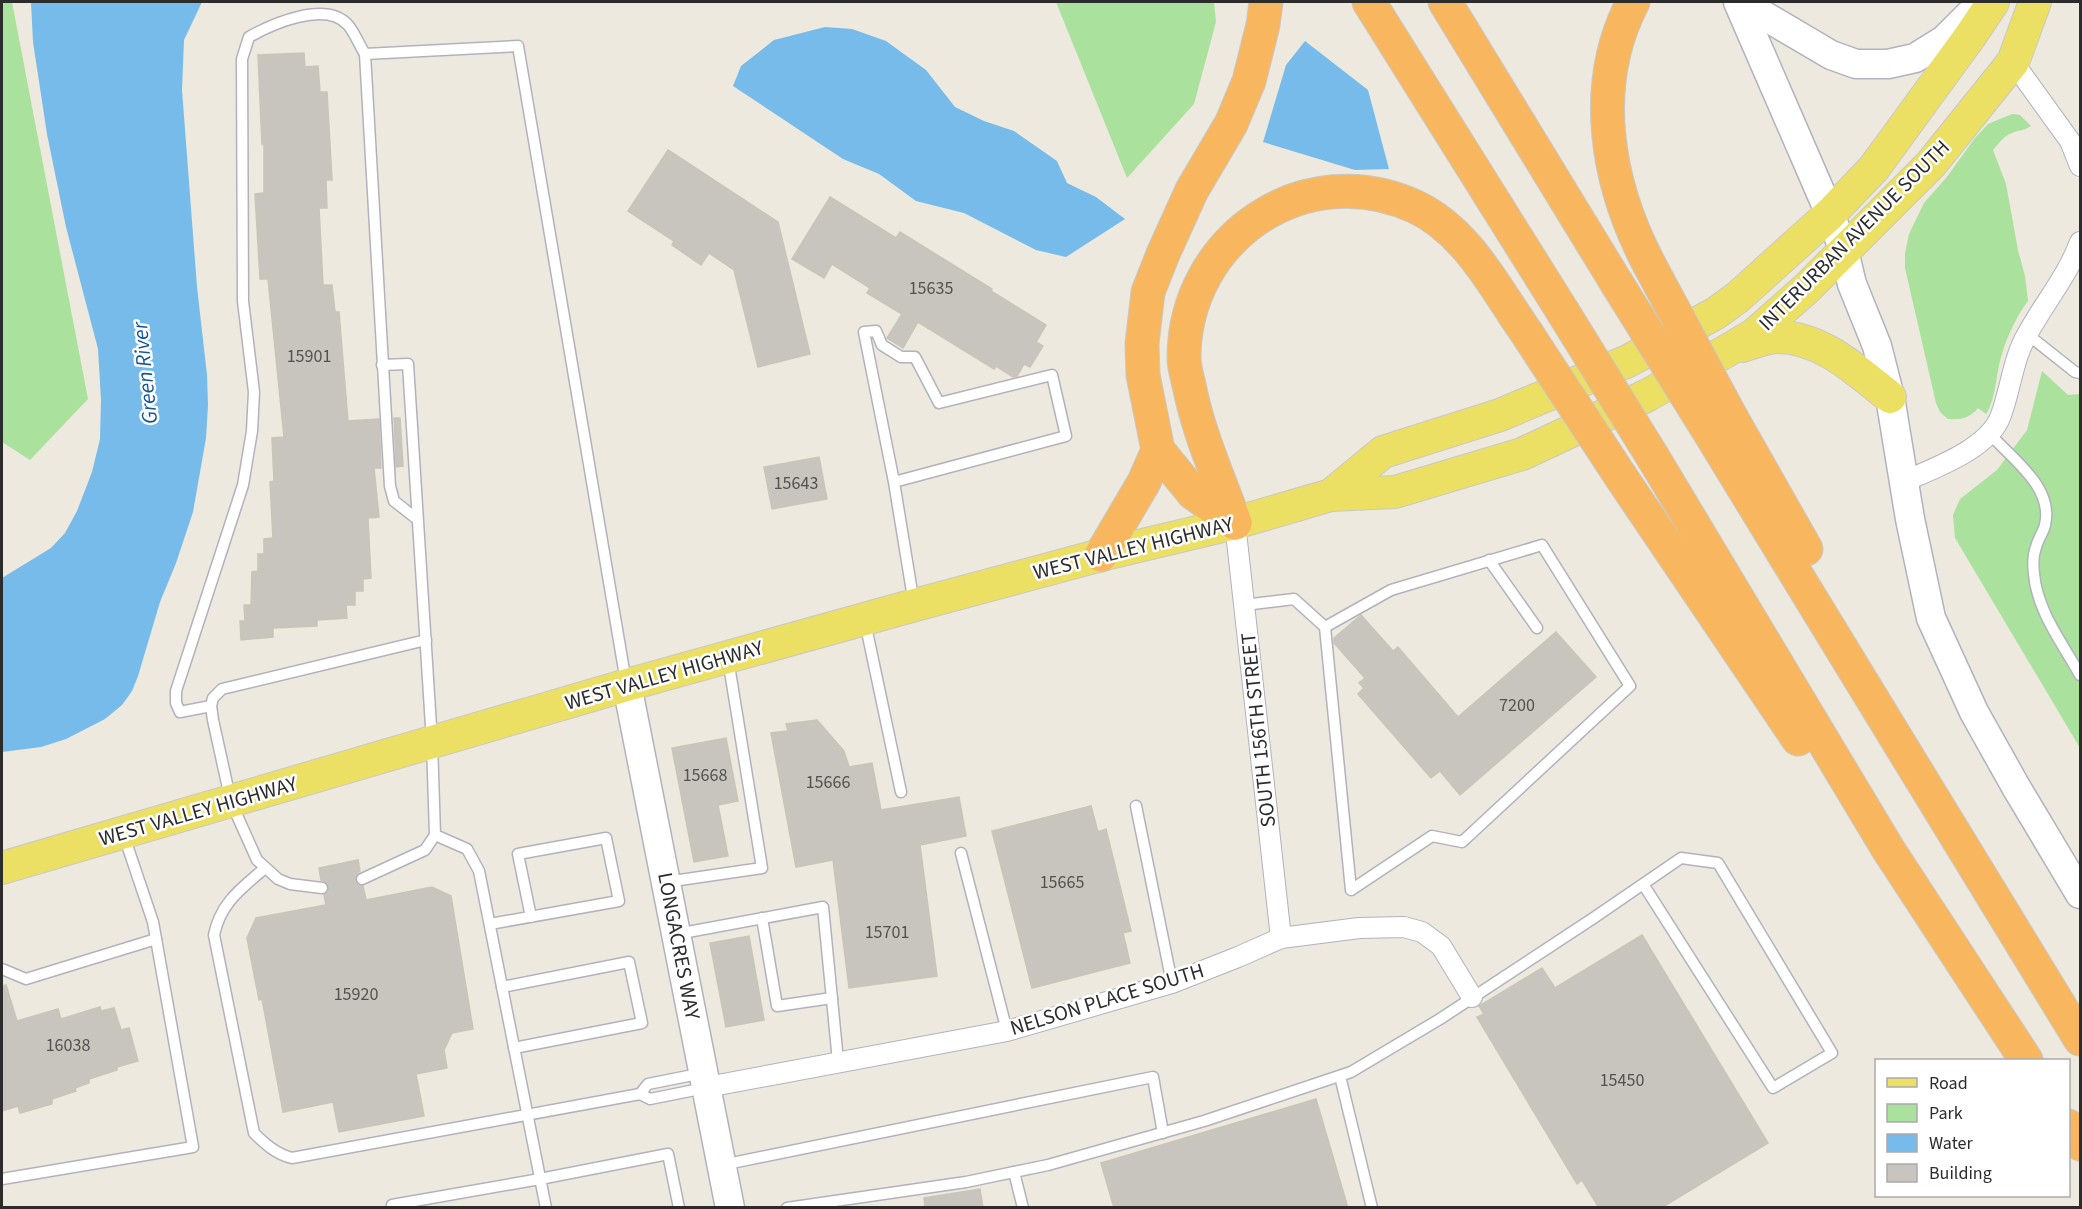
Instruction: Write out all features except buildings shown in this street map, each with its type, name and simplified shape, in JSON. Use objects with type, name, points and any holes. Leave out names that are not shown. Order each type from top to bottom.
[{"type":"highway","points":[[1235,523],[1193,493],[1158,450],[1143,375],[1142,344],[1148,292],[1192,190],[1231,124],[1249,81],[1263,25],[1266,2]]},
{"type":"highway","points":[[1369,2],[1654,459],[1888,849],[2025,1059]]},
{"type":"highway","points":[[1445,2],[1616,282],[1720,423],[1856,639],[1956,838],[2080,1039]]},
{"type":"highway","points":[[1633,2],[1616,48],[1608,106],[1608,138],[1617,188],[1636,239],[1720,423]]},
{"type":"highway","points":[[1235,523],[1193,408],[1184,361],[1189,311],[1205,273],[1215,257],[1235,235],[1270,210],[1291,201],[1333,192],[1357,192],[1386,196],[1418,208],[1443,224],[1477,259],[1824,778],[1888,849]]},
{"type":"highway","points":[[1101,555],[1140,490],[1158,450]]},
{"type":"highway","points":[[2070,1129],[2080,1144]]},
{"type":"main road","points":[[1739,2],[1831,55],[1856,64],[1888,64],[1915,58],[1944,40],[1982,2]]},
{"type":"main road","points":[[1739,2],[1830,214],[1844,251],[1852,284],[1877,346],[1890,397],[1910,519],[1931,618],[1974,712],[2080,894]]},
{"type":"main road","name":"INTERURBAN AVENUE SOUTH","points":[[1628,361],[1716,313],[1738,297],[1830,214],[1872,171],[1900,135],[1992,2]]},
{"type":"main road","name":"INTERURBAN AVENUE SOUTH","points":[[1648,395],[1755,334],[1807,288],[1931,164],[2013,62],[2035,2]]},
{"type":"main road","points":[[1730,349],[1777,337],[1799,341],[1825,350],[1890,397]]},
{"type":"main road","name":"WEST VALLEY HIGHWAY","points":[[1331,495],[1383,452],[1500,415],[1628,361]]},
{"type":"main road","name":"WEST VALLEY HIGHWAY","points":[[2,868],[627,685],[915,605],[1101,555],[1235,523],[1331,495],[1395,492],[1522,454],[1648,395]]},
{"type":"main road","name":"LONGACRES WAY","points":[[627,685],[730,1208]]},
{"type":"street","points":[[2013,62],[2070,141],[2080,166]]},
{"type":"street","points":[[1905,481],[1959,455],[1990,434],[2000,418],[2015,363],[2027,334],[2073,262],[2080,242]]},
{"type":"street","name":"SOUTH 156TH STREET","points":[[1235,523],[1281,938]]},
{"type":"street","name":"NELSON PLACE SOUTH","points":[[706,1080],[838,1061],[1007,1030],[1172,983],[1281,938],[1359,928],[1404,927],[1422,932],[1441,945],[1472,997]]},
{"type":"lane","points":[[211,706],[180,712],[176,703],[176,691],[243,485],[252,431],[254,392],[243,301],[242,59],[249,38],[270,25],[292,18],[333,15],[348,24],[364,54],[390,486],[394,501],[417,519]]},
{"type":"lane","points":[[364,54],[518,46],[627,685]]},
{"type":"lane","points":[[894,482],[1066,436],[1053,375],[939,403],[915,357],[901,357],[882,345],[876,331],[864,332],[894,482],[915,605]]},
{"type":"lane","points":[[2027,334],[2075,372],[2080,373]]},
{"type":"lane","points":[[362,879],[425,850],[435,835],[432,742],[408,364],[382,365]]},
{"type":"lane","points":[[1990,434],[2034,480],[2042,493],[2046,504],[2045,519],[2036,547],[2034,575],[2040,603],[2080,675]]},
{"type":"lane","points":[[1244,605],[1294,599],[1326,627],[1351,890],[1432,836],[1462,842],[1630,686],[1542,545],[1391,590],[1326,627]]},
{"type":"lane","points":[[1489,560],[1537,628]]},
{"type":"lane","points":[[865,619],[901,792]]},
{"type":"lane","points":[[322,888],[290,884],[278,879],[257,860],[231,802],[211,706],[213,698],[222,689],[426,640]]},
{"type":"lane","points":[[666,882],[762,868],[728,657]]},
{"type":"lane","points":[[1136,806],[1172,983]]},
{"type":"lane","points":[[2,1179],[193,1147],[153,922],[123,833]]},
{"type":"lane","points":[[435,835],[467,849],[479,871],[546,1208]]},
{"type":"lane","points":[[490,924],[531,917],[619,901],[606,838],[518,854],[531,917]]},
{"type":"lane","points":[[961,853],[1007,1030]]},
{"type":"lane","points":[[787,1208],[966,1182],[1048,1165],[1204,1121],[1351,1072],[1472,997],[1681,858],[1718,863],[1832,1053],[1773,1088],[1643,884]]},
{"type":"lane","points":[[265,868],[231,897],[218,918],[214,935],[254,1133],[282,1156],[292,1158],[640,1094],[650,1099],[706,1080]]},
{"type":"lane","points":[[676,934],[823,907],[838,1061]]},
{"type":"lane","points":[[762,918],[777,1006],[832,999]]},
{"type":"lane","points":[[2,969],[26,979],[156,939]]},
{"type":"lane","points":[[502,987],[629,962],[642,1023],[514,1048]]},
{"type":"lane","points":[[1340,1076],[1372,1208]]},
{"type":"lane","points":[[722,1165],[1153,1077],[1163,1133]]},
{"type":"lane","points":[[393,1208],[392,1205],[668,1154],[679,1208]]},
{"type":"lane","points":[[1014,1172],[1023,1208]]},
{"type":"green space","points":[[2,2],[12,2],[88,399],[30,460],[2,442]]},
{"type":"green space","points":[[1056,2],[1214,2],[1216,22],[1194,104],[1127,178]]},
{"type":"green space","points":[[2012,114],[2020,115],[2031,126],[2009,134],[1993,150],[2006,184],[2028,301],[2007,340],[1992,400],[1986,414],[1978,408],[1965,418],[1948,419],[1940,412],[1936,403],[1905,268],[1905,253],[1909,234],[1924,203],[1988,124]]},
{"type":"green space","points":[[2042,371],[2068,395],[2080,394],[2080,748],[1955,538],[1953,515],[1960,499],[1997,470],[2027,430]]},
{"type":"water","name":"Green River","points":[[31,2],[202,2],[184,40],[182,90],[208,405],[206,438],[193,512],[160,602],[132,691],[122,705],[105,719],[66,739],[41,747],[2,752],[2,578],[51,548],[65,533],[77,511],[92,472],[100,439],[101,400],[98,349],[66,227],[47,134],[33,42]]},
{"type":"water","points":[[825,27],[852,29],[886,41],[926,70],[955,107],[984,121],[1014,131],[1057,161],[1067,183],[1096,197],[1125,219],[1066,257],[1036,250],[964,213],[916,201],[879,174],[843,159],[733,86],[741,66],[774,40]]},
{"type":"water","points":[[1305,41],[1368,90],[1389,169],[1355,170],[1263,142],[1286,65]]}]
